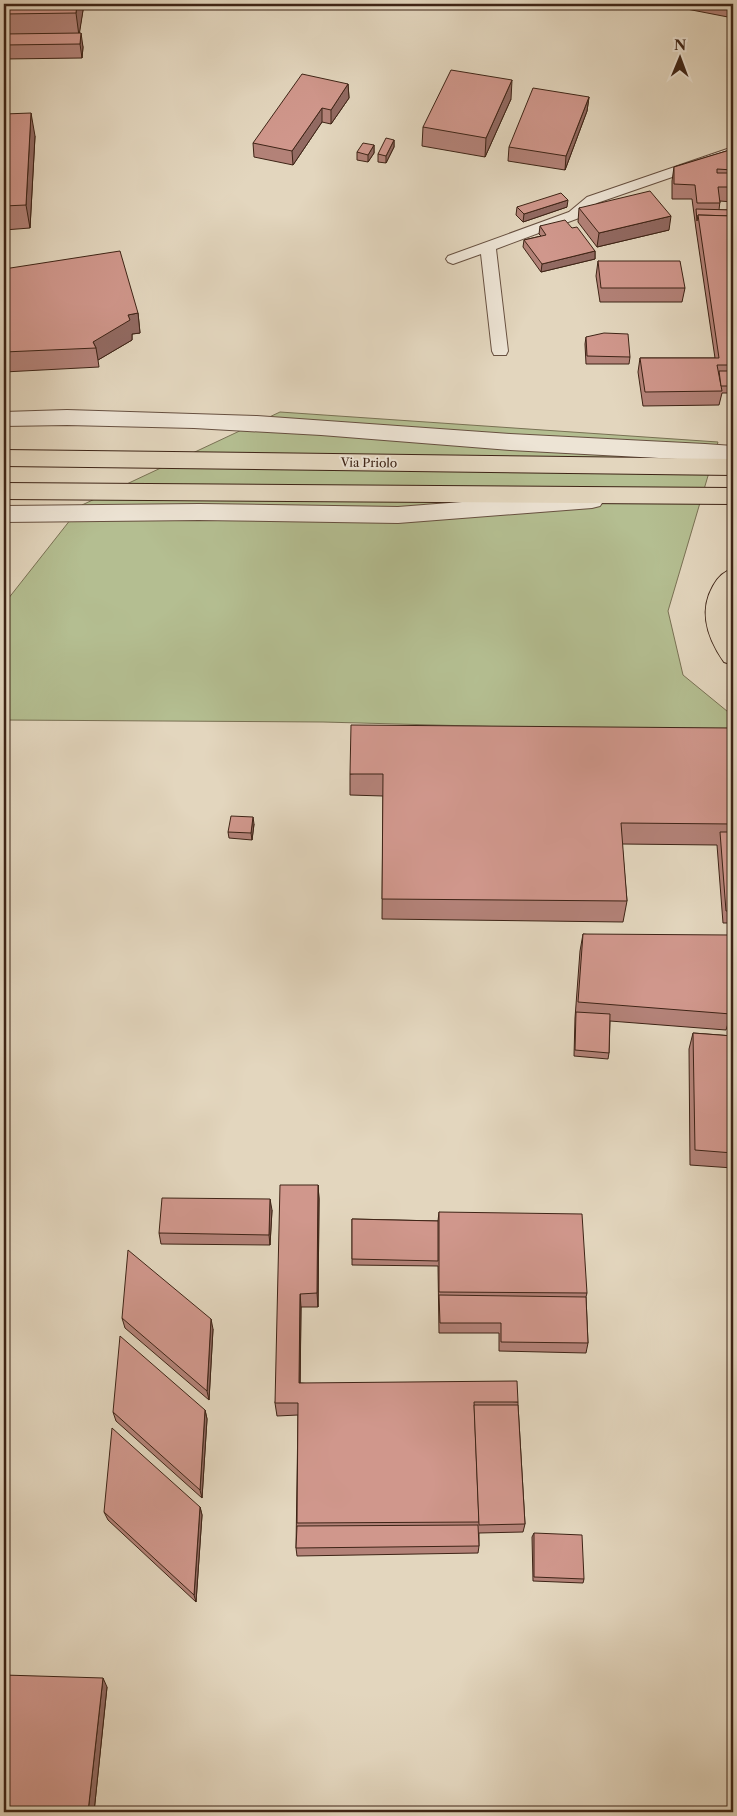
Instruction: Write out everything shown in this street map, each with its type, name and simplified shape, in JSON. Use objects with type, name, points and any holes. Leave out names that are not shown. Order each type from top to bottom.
[{"type":"main road","name":"Via Priolo","points":[[4,458],[733,467]]},
{"type":"main road","points":[[4,491],[733,496]]},
{"type":"main road","points":[[733,577],[722,590],[716,617],[724,645],[733,656]]},
{"type":"street","points":[[4,419],[158,418],[242,422],[564,446],[733,454]]},
{"type":"street","points":[[4,514],[199,512],[398,515],[639,496]]},
{"type":"lane","points":[[453,258],[574,215],[592,200],[733,151]]},
{"type":"lane","points":[[488,246],[500,351]]},
{"type":"green space","points":[[280,412],[718,442],[668,611],[683,675],[733,716],[733,733],[323,722],[4,720],[4,604],[82,505]]},
{"type":"building","points":[[4,4],[77,4],[76,13],[4,14]]},
{"type":"building","points":[[81,33],[80,44],[4,45],[4,34]]},
{"type":"building","points":[[451,70],[512,80],[486,138],[423,127]]},
{"type":"building","points":[[302,74],[348,84],[331,110],[322,108],[292,151],[253,143]]},
{"type":"building","points":[[533,88],[589,97],[566,156],[509,147]]},
{"type":"building","points":[[31,113],[26,205],[4,206],[4,114]]},
{"type":"building","points":[[386,138],[394,140],[386,156],[378,154]]},
{"type":"building","points":[[363,143],[374,145],[368,155],[357,152]]},
{"type":"building","points":[[733,149],[733,170],[717,169],[717,173],[733,173],[733,187],[718,187],[720,203],[697,203],[695,185],[674,184],[674,167]]},
{"type":"building","points":[[650,191],[671,216],[599,233],[579,208]]},
{"type":"building","points":[[561,193],[568,200],[524,214],[517,207]]},
{"type":"building","points":[[696,209],[733,210],[733,216],[698,215],[697,221]]},
{"type":"building","points":[[698,215],[733,216],[733,365],[717,365],[722,391],[645,392],[640,358],[719,358]]},
{"type":"building","points":[[565,220],[572,228],[577,227],[595,251],[542,264],[524,240],[546,235],[540,226]]},
{"type":"building","points":[[120,251],[138,313],[128,315],[130,320],[93,342],[96,348],[4,352],[4,269]]},
{"type":"building","points":[[598,261],[680,261],[685,288],[601,288]]},
{"type":"building","points":[[604,333],[628,334],[630,357],[587,356],[586,337]]},
{"type":"building","points":[[719,371],[733,371],[733,386],[721,386]]},
{"type":"building","points":[[351,725],[733,728],[733,824],[621,823],[627,901],[382,899],[383,774],[350,774]]},
{"type":"building","points":[[231,816],[253,817],[251,833],[228,832]]},
{"type":"building","points":[[720,832],[733,832],[733,911],[726,911]]},
{"type":"building","points":[[583,934],[730,935],[730,953],[733,953],[733,988],[730,988],[731,1014],[578,1002]]},
{"type":"building","points":[[576,1012],[610,1014],[609,1053],[575,1050]]},
{"type":"building","points":[[693,1033],[733,1036],[733,1153],[695,1150]]},
{"type":"building","points":[[280,1185],[318,1185],[317,1293],[300,1294],[299,1383],[517,1381],[518,1402],[474,1402],[479,1522],[297,1523],[298,1403],[275,1403]]},
{"type":"building","points":[[162,1198],[270,1199],[269,1235],[159,1233]]},
{"type":"building","points":[[439,1212],[582,1214],[587,1293],[439,1292]]},
{"type":"building","points":[[352,1219],[438,1221],[438,1261],[352,1259]]},
{"type":"building","points":[[128,1250],[211,1319],[207,1391],[122,1318]]},
{"type":"building","points":[[439,1295],[586,1297],[588,1343],[501,1342],[501,1323],[440,1323]]},
{"type":"building","points":[[120,1336],[205,1410],[200,1490],[113,1412]]},
{"type":"building","points":[[474,1405],[518,1405],[525,1524],[479,1525]]},
{"type":"building","points":[[112,1428],[200,1507],[194,1595],[104,1512]]},
{"type":"building","points":[[478,1525],[479,1546],[296,1548],[297,1526]]},
{"type":"building","points":[[534,1533],[582,1535],[584,1579],[534,1577]]},
{"type":"building","points":[[4,1675],[103,1678],[88,1812],[4,1812],[4,1761],[9,1720],[4,1720]]}]
